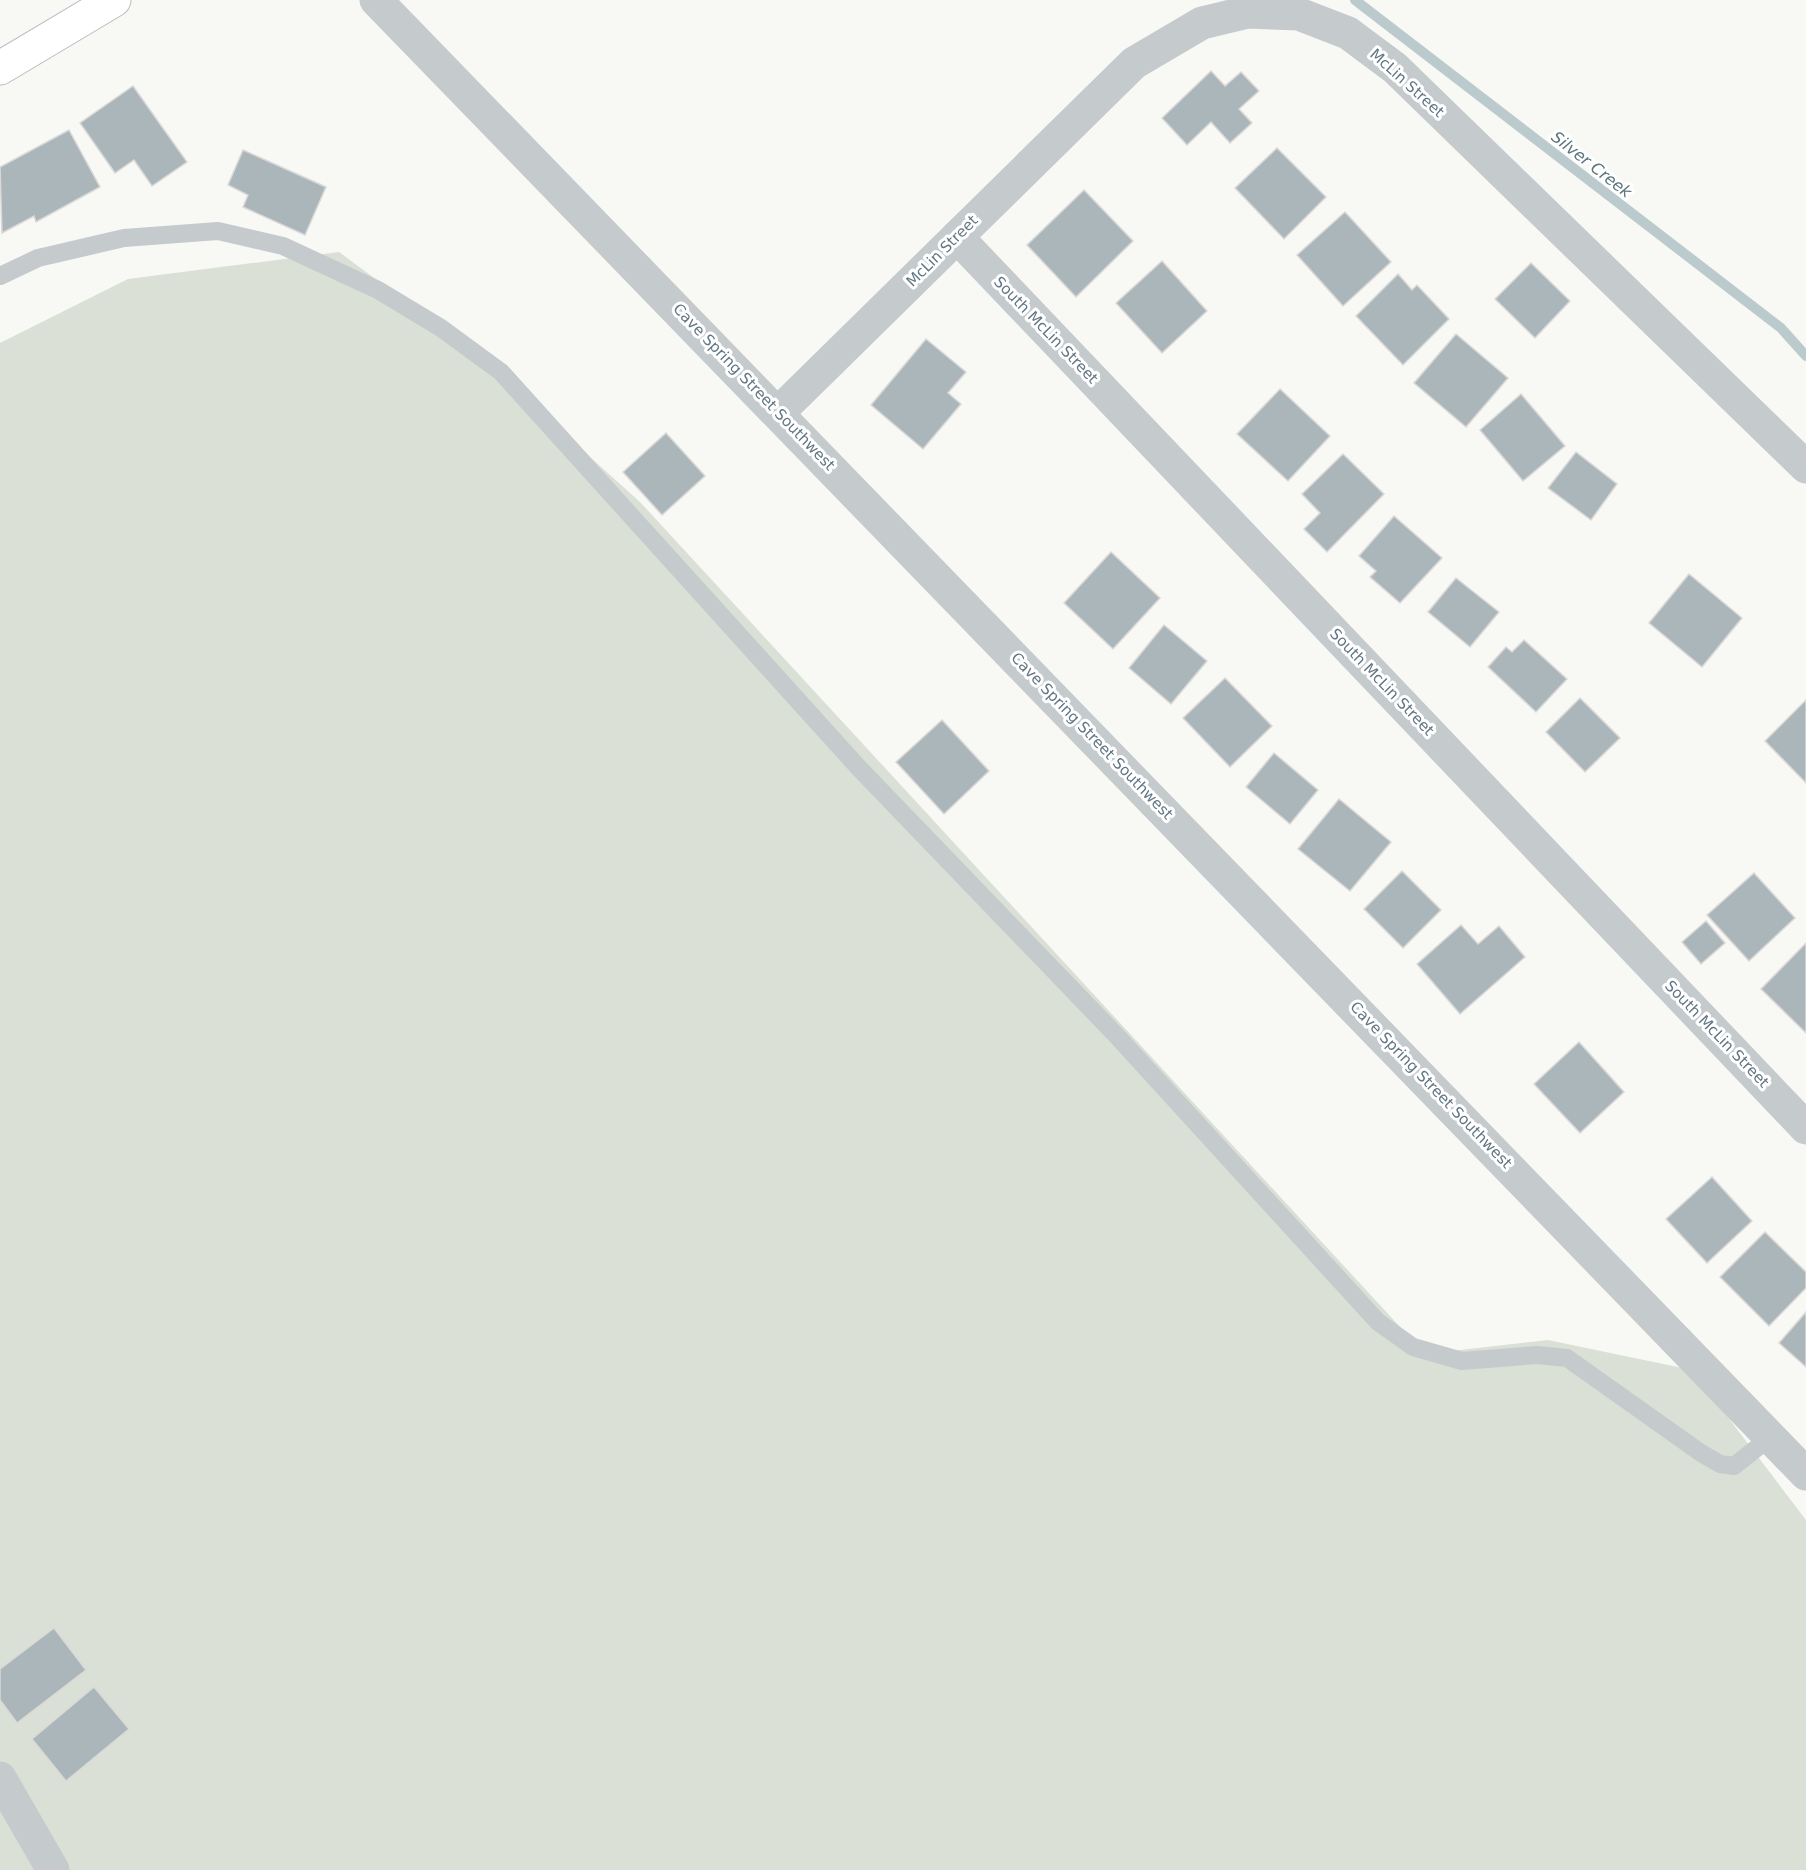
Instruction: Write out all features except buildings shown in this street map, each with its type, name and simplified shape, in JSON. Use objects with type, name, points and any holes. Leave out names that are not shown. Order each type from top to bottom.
[{"type":"main road","points":[[0,68],[114,0]]},
{"type":"street","name":"Cave Spring Street Southwest","points":[[376,0],[1772,1436],[1806,1474]]},
{"type":"street","name":"McLin Street","points":[[778,412],[1134,63],[1202,23],[1248,12],[1299,14],[1348,33],[1395,68],[1806,467]]},
{"type":"street","name":"South McLin Street","points":[[957,237],[1806,1128]]},
{"type":"street","points":[[0,1778],[52,1870]]},
{"type":"lane","points":[[0,276],[38,258],[124,238],[218,231],[283,246],[378,290],[441,328],[501,372],[858,768],[1116,1035],[1378,1322],[1413,1347],[1462,1361],[1537,1355],[1567,1358],[1720,1464],[1734,1466],[1772,1436]]},
{"type":"shaded area","points":[[339,252],[465,345],[640,502],[1425,1354],[1548,1340],[1692,1370],[1806,1520],[1806,1870],[0,1870],[0,343],[128,279]]},
{"type":"waterway","name":"Silver Creek","points":[[1355,0],[1781,328],[1806,356]]}]
